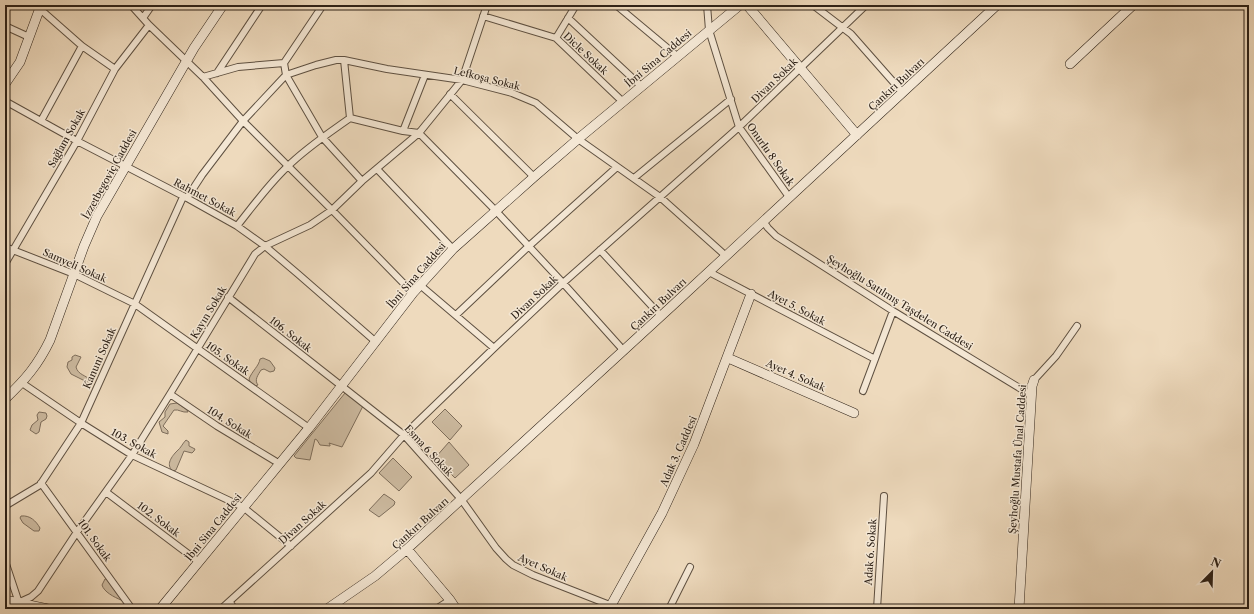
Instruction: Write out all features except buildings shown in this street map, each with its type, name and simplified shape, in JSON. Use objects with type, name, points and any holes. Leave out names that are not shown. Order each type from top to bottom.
[{"type":"street","points":[[131,5],[149,26],[203,77],[243,121],[413,293]]},
{"type":"street","points":[[143,18],[152,5]]},
{"type":"street","name":"İzzetbegoviç Caddesi","points":[[5,399],[22,383],[36,366],[50,340],[97,216],[200,37],[223,5]]},
{"type":"street","points":[[217,73],[262,5]]},
{"type":"street","points":[[323,5],[284,63],[286,75],[322,137],[362,181]]},
{"type":"street","points":[[462,80],[487,5]]},
{"type":"street","points":[[556,38],[576,5]]},
{"type":"street","points":[[616,5],[677,56]]},
{"type":"street","name":"Onurlu 8 Sokak","points":[[707,5],[708,30],[739,127],[789,197]]},
{"type":"street","name":"İbni Sina Caddesi","points":[[160,609],[309,428],[413,293],[453,249],[534,176],[708,30],[740,5]]},
{"type":"street","points":[[747,5],[857,135]]},
{"type":"street","points":[[813,5],[851,34],[903,93]]},
{"type":"street","name":"Divan Sokak","points":[[221,609],[371,473],[404,436],[563,283],[739,127],[844,28],[866,5]]},
{"type":"street","name":"Çankırı Bulvarı","points":[[327,609],[375,576],[407,549],[624,351],[997,5]]},
{"type":"street","points":[[1070,64],[1133,5]]},
{"type":"street","points":[[5,84],[20,62],[40,7],[82,46],[115,69]]},
{"type":"street","name":"Dicle Sokak","points":[[484,16],[556,38],[623,102]]},
{"type":"street","points":[[568,18],[641,86]]},
{"type":"street","points":[[5,26],[29,38]]},
{"type":"street","name":"Sağlam Sokak","points":[[5,264],[77,141],[115,69],[149,26]]},
{"type":"street","points":[[40,121],[82,46]]},
{"type":"street","name":"Lefkoşa Sokak","points":[[286,75],[316,65],[336,60],[344,60],[387,70],[462,80],[512,93],[536,103],[578,139],[660,197],[726,256]]},
{"type":"street","points":[[344,60],[350,118]]},
{"type":"street","points":[[203,77],[238,67],[284,63]]},
{"type":"street","name":"Kanuni Sokak","points":[[5,506],[41,483],[81,423],[185,197],[243,121],[286,75]]},
{"type":"street","points":[[403,131],[425,75]]},
{"type":"street","name":"Kayın Sokak","points":[[21,606],[38,591],[77,532],[132,455],[255,254],[265,246],[310,225],[332,210],[362,181],[419,133],[462,80]]},
{"type":"street","points":[[450,94],[534,176]]},
{"type":"street","points":[[634,178],[731,100]]},
{"type":"street","name":"Rahmet Sokak","points":[[5,101],[237,226],[265,246],[376,342]]},
{"type":"street","points":[[237,226],[269,186],[288,166],[322,137],[350,118],[403,131],[419,133],[496,211],[624,351]]},
{"type":"street","points":[[456,315],[528,246],[617,167]]},
{"type":"street","points":[[377,168],[453,249]]},
{"type":"street","name":"Şeyhoğlu Satılmış Taşdelen Caddesi","points":[[763,221],[776,236],[893,312],[1031,395]]},
{"type":"street","name":"Samyeli Sokak","points":[[5,247],[14,249],[74,274],[135,304]]},
{"type":"street","points":[[600,250],[661,316]]},
{"type":"street","name":"Ayet 5. Sokak","points":[[709,272],[875,359]]},
{"type":"street","points":[[420,285],[494,348]]},
{"type":"street","name":"Adak 3. Caddesi","points":[[610,607],[662,513],[694,444],[728,358],[751,294]]},
{"type":"street","name":"106. Sokak","points":[[228,297],[342,386]]},
{"type":"street","name":"105. Sokak","points":[[135,304],[309,428]]},
{"type":"street","points":[[863,391],[893,312]]},
{"type":"street","name":"Şeyhoğlu Mustafa Ünal Caddesi","points":[[1019,609],[1032,386],[1034,380],[1056,356],[1077,326]]},
{"type":"street","name":"Ayet 4. Sokak","points":[[728,358],[854,413]]},
{"type":"street","name":"103. Sokak","points":[[22,383],[132,455],[244,507],[291,546]]},
{"type":"street","name":"Esma 6 Sokak","points":[[342,386],[404,436],[461,499]]},
{"type":"street","name":"104. Sokak","points":[[170,394],[217,426],[280,464]]},
{"type":"street","name":"101. Sokak","points":[[41,483],[132,609]]},
{"type":"street","name":"102. Sokak","points":[[106,492],[199,562]]},
{"type":"street","name":"Adak 6. Sokak","points":[[877,609],[884,496]]},
{"type":"street","name":"Ayet Sokak","points":[[461,499],[496,548],[513,565],[533,575],[610,607],[620,609]]},
{"type":"street","points":[[407,549],[456,609]]},
{"type":"street","points":[[5,561],[21,606]]},
{"type":"street","points":[[669,609],[690,567]]},
{"type":"street","points":[[5,600],[21,606],[48,609]]},
{"type":"street","points":[[436,609],[450,600]]},
{"type":"street","points":[[230,602],[234,609]]},
{"type":"shaded area","points":[[75,355],[81,357],[76,367],[77,370],[90,380],[89,382],[71,374],[67,367],[68,362],[72,360],[72,357]]},
{"type":"shaded area","points":[[263,358],[270,361],[275,368],[274,371],[270,372],[264,369],[261,370],[256,379],[258,385],[255,386],[251,384],[249,379],[260,359]]},
{"type":"shaded area","points":[[345,393],[363,406],[342,447],[329,443],[330,446],[320,445],[315,439],[310,460],[296,458],[294,456]]},
{"type":"shaded area","points":[[177,403],[188,412],[174,410],[163,426],[168,431],[168,434],[162,432],[159,422],[165,417],[165,412],[170,404]]},
{"type":"shaded area","points":[[445,409],[462,426],[450,440],[432,422]]},
{"type":"shaded area","points":[[39,412],[46,413],[47,416],[46,419],[41,422],[39,432],[36,434],[30,430],[32,425],[38,420],[37,415]]},
{"type":"shaded area","points":[[186,440],[189,442],[189,446],[195,449],[192,453],[184,451],[176,470],[173,471],[169,463],[173,455],[180,449]]},
{"type":"shaded area","points":[[449,442],[469,465],[455,478],[435,458]]},
{"type":"shaded area","points":[[393,458],[412,477],[399,491],[379,473]]},
{"type":"shaded area","points":[[384,494],[395,502],[394,505],[379,517],[369,510]]},
{"type":"shaded area","points":[[21,516],[27,516],[37,523],[40,528],[39,531],[34,531],[23,523],[20,518]]},
{"type":"shaded area","points":[[105,579],[108,579],[122,597],[121,600],[112,596],[103,588],[102,585]]}]
